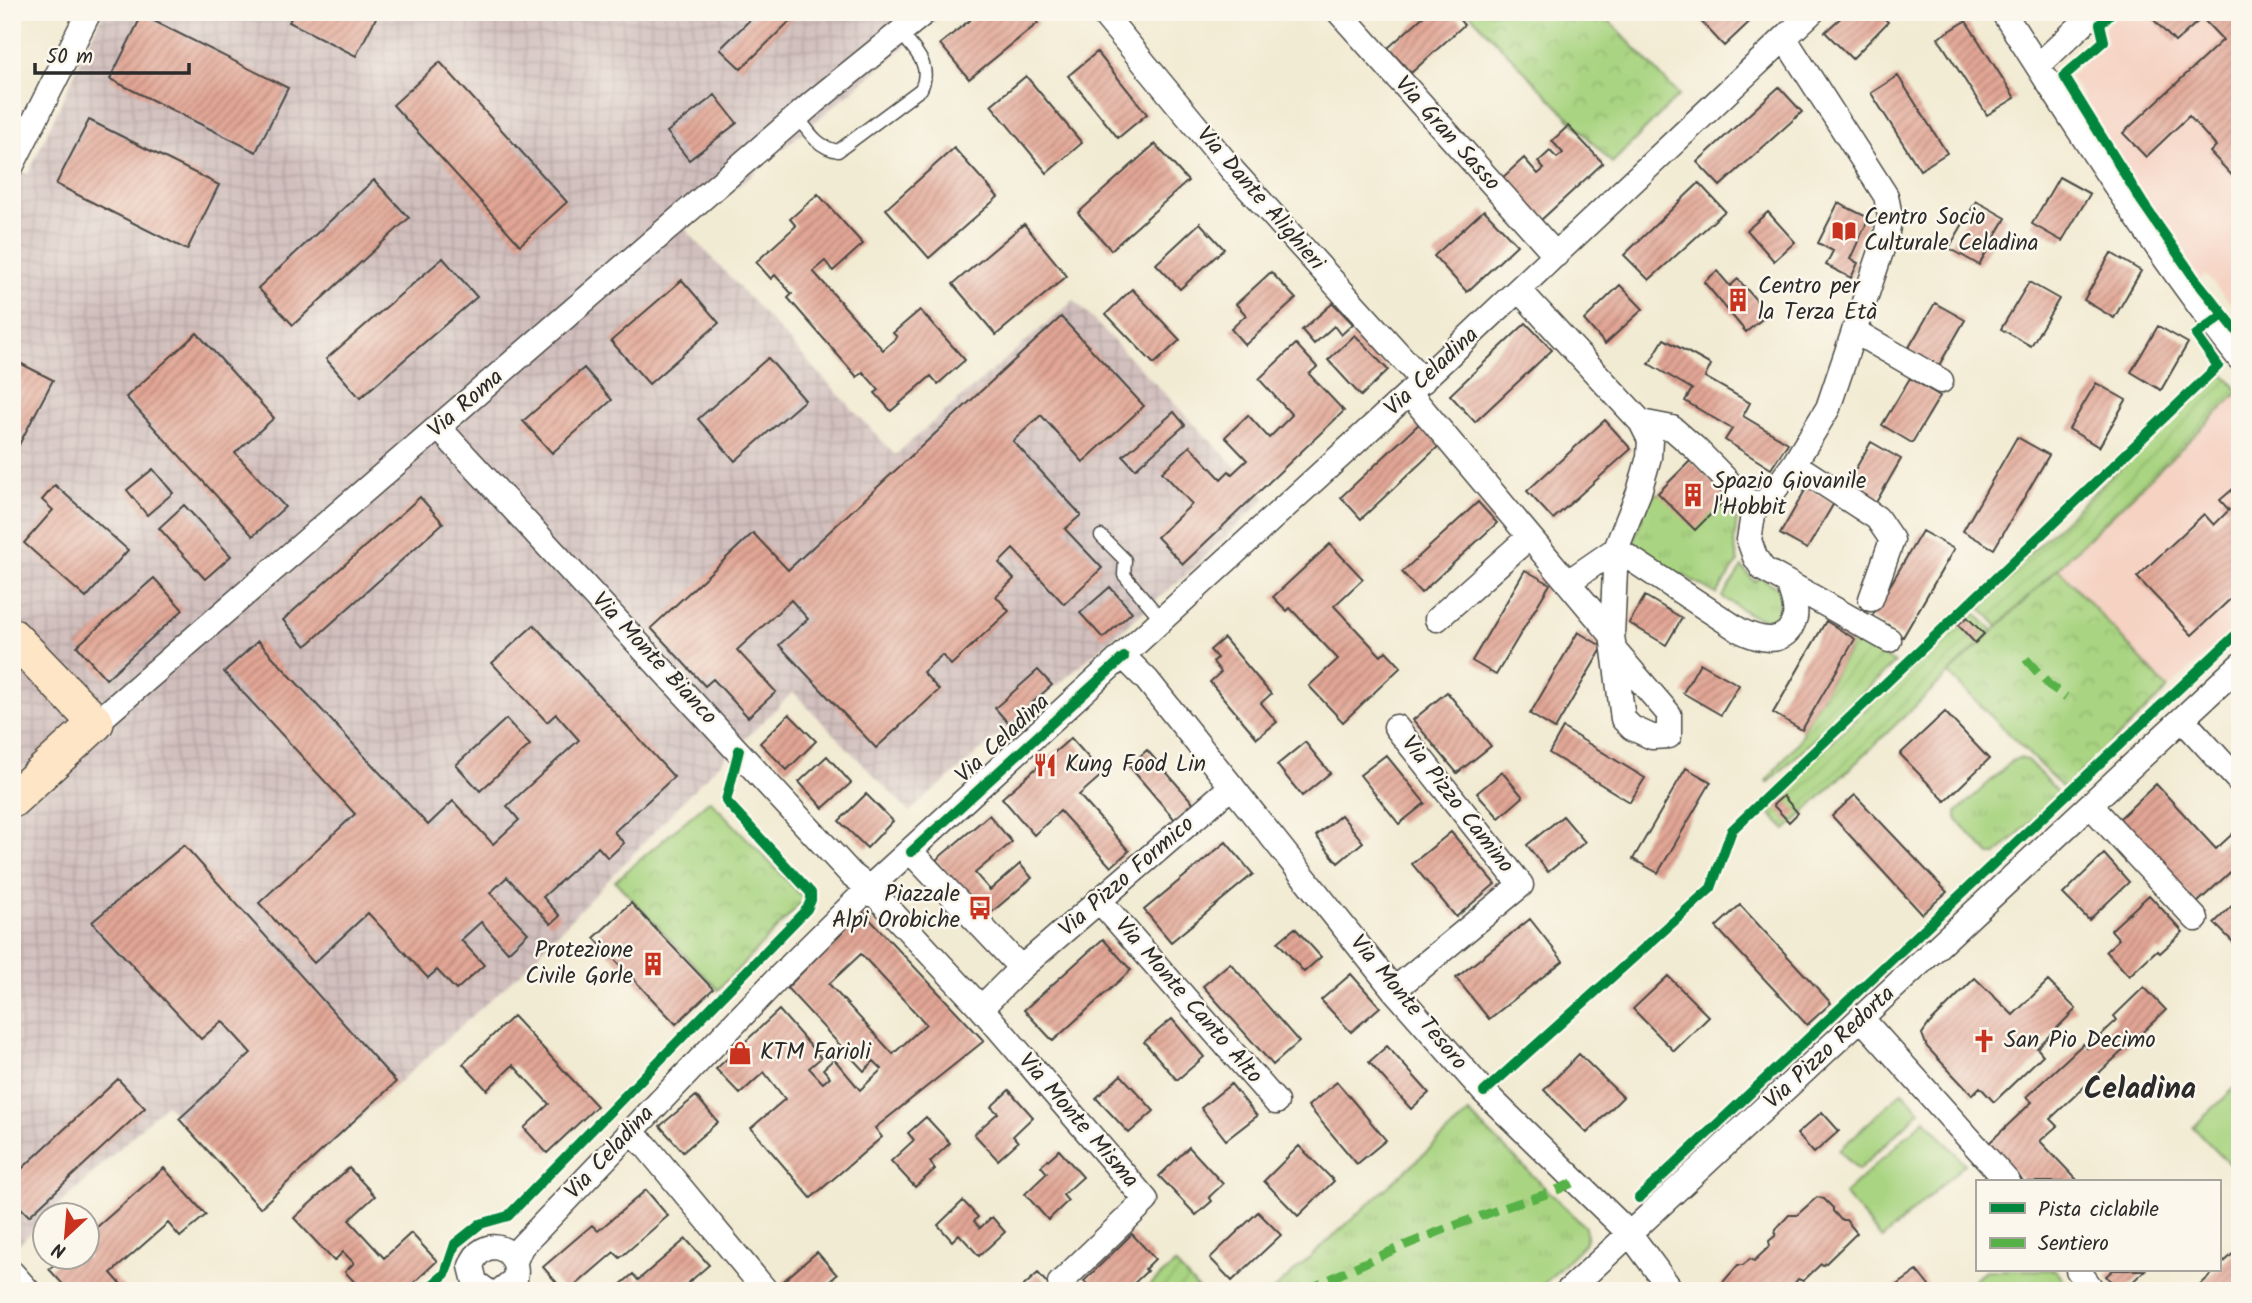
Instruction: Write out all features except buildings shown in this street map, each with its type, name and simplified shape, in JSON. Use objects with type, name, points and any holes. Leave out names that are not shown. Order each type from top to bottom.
[{"type":"street","points":[[12,165],[89,12]]},
{"type":"street","name":"Via Roma","points":[[12,800],[96,723],[797,116],[925,12]]},
{"type":"street","name":"Via Dante Alighieri","points":[[1102,12],[1416,387],[1613,643],[1616,549]]},
{"type":"street","name":"Via Gran Sasso","points":[[1339,12],[1556,255]]},
{"type":"street","name":"Via Celadina","points":[[512,1280],[521,1247],[776,980],[869,888],[1416,387],[1812,12]]},
{"type":"street","points":[[2003,12],[2104,171],[2199,309],[2240,359]]},
{"type":"street","points":[[2038,66],[2095,12]]},
{"type":"street","points":[[1747,501],[1759,504],[1767,500],[1794,464],[1828,408],[1890,216],[1886,196],[1785,39]]},
{"type":"street","points":[[1519,290],[1641,422],[1650,440],[1649,457],[1639,492],[1616,549],[1568,582]]},
{"type":"street","points":[[1854,331],[1941,381]]},
{"type":"street","points":[[1641,422],[1672,428],[1747,501],[1753,514],[1749,540],[1763,569],[1889,640]]},
{"type":"street","name":"Via Monte Bianco","points":[[439,428],[851,874],[869,888],[981,1008]]},
{"type":"street","points":[[1794,464],[1878,518],[1892,540],[1871,599]]},
{"type":"street","points":[[1437,619],[1529,537]]},
{"type":"street","points":[[1616,549],[1738,630],[1758,639],[1770,640],[1788,629],[1795,616],[1795,604],[1788,583]]},
{"type":"street","points":[[12,636],[96,723]]},
{"type":"street","name":"Via Monte Tesoro","points":[[1124,657],[1147,680],[1394,990],[1483,1092],[1630,1234],[1672,1291]]},
{"type":"street","name":"Via Pizzo Redorta","points":[[1568,1291],[2240,665]]},
{"type":"street","points":[[2183,720],[2240,782]]},
{"type":"street","name":"Via Pizzo Camino","points":[[1394,990],[1521,885],[1396,727]]},
{"type":"street","name":"Via Pizzo Formico","points":[[981,1008],[1021,968],[1232,786]]},
{"type":"street","points":[[2091,806],[2196,919]]},
{"type":"street","points":[[911,852],[1021,968]]},
{"type":"street","name":"Via Monte Canto Alto","points":[[1099,901],[1276,1102]]},
{"type":"street","name":"Via Monte Misma","points":[[981,1008],[1146,1200],[1060,1283],[1065,1291]]},
{"type":"street","points":[[1862,1019],[2006,1180]]},
{"type":"street","points":[[629,1132],[646,1146],[766,1291]]},
{"type":"street","points":[[474,1288],[471,1266],[479,1252],[489,1247],[509,1253],[512,1280]]},
{"type":"street","points":[[2079,1272],[2093,1291]]},
{"type":"street","points":[[12,1273],[28,1291]]},
{"type":"lane","points":[[797,116],[825,148],[838,151],[922,89],[927,78],[925,66],[900,32]]},
{"type":"lane","points":[[1101,536],[1125,560],[1124,575],[1162,620]]},
{"type":"shaded area","points":[[103,12],[946,12],[686,230],[895,455],[1074,300],[1266,498],[1186,575],[909,812],[793,692],[701,782],[522,971],[261,1207],[166,1104],[63,1202],[32,1202],[32,1232],[12,1251],[12,166],[28,174]]},
{"type":"shaded area","points":[[2133,12],[2240,12],[2240,328],[2229,315],[2235,308],[2206,275],[2200,279],[2148,202],[2070,76],[2107,42],[2103,29],[2115,18],[2127,18]]},
{"type":"shaded area","points":[[2239,392],[2240,624],[2168,689],[2058,568]]},
{"type":"green space","points":[[1468,12],[1601,12],[1679,95],[1612,163]]},
{"type":"green space","points":[[2221,370],[2239,392],[1998,626],[1977,604]]},
{"type":"green space","points":[[1658,493],[1728,497],[1738,509],[1734,543],[1738,562],[1716,594],[1683,575],[1674,575],[1638,553],[1634,545],[1635,536],[1650,498]]},
{"type":"green space","points":[[1742,567],[1755,582],[1760,577],[1784,592],[1782,607],[1777,616],[1770,619],[1751,615],[1722,597]]},
{"type":"green space","points":[[2058,568],[2168,689],[2064,789],[1949,674]]},
{"type":"green space","points":[[1971,609],[1993,631],[1786,830],[1763,807]]},
{"type":"green space","points":[[1855,639],[1895,663],[1768,783],[1766,781],[1798,742],[1802,730]]},
{"type":"green space","points":[[2019,758],[2027,760],[2058,792],[2057,797],[1996,855],[1990,855],[1957,820],[1957,812],[2012,761]]},
{"type":"green space","points":[[710,800],[805,899],[718,990],[615,881]]},
{"type":"green space","points":[[2240,1083],[2240,1155],[2230,1165],[2193,1127]]},
{"type":"green space","points":[[1902,1092],[1920,1111],[1858,1170],[1839,1150]]},
{"type":"green space","points":[[1469,1113],[1585,1227],[1587,1236],[1584,1244],[1537,1291],[1273,1291]]},
{"type":"green space","points":[[1925,1119],[1965,1164],[1882,1239],[1844,1194]]},
{"type":"green space","points":[[1175,1264],[1200,1291],[1143,1291]]},
{"type":"green space","points":[[1984,1272],[2057,1272],[2071,1291],[1958,1291]]},
{"type":"marked path","points":[[2026,659],[2049,685],[2066,697]]},
{"type":"marked path","points":[[1306,1291],[1423,1238],[1576,1181]]},
{"type":"cycle path","points":[[2112,12],[2100,24],[2104,41],[2064,76],[2142,202],[2195,279],[2240,335]]},
{"type":"cycle path","points":[[1484,1092],[1711,888],[1732,830],[2218,366],[2196,335],[2223,315]]},
{"type":"cycle path","points":[[1639,1198],[2240,631]]},
{"type":"cycle path","points":[[911,852],[1124,657]]},
{"type":"cycle path","points":[[425,1291],[445,1274],[455,1244],[480,1224],[508,1216],[807,909],[811,893],[726,801],[739,750]]},
{"type":"place","name":"Centro Socio Culturale Celadina","points":[[1844,231]]},
{"type":"place","name":"Centro per la Terza Età","points":[[1738,300]]},
{"type":"place","name":"Spazio Giovanile l'Hobbit","points":[[1693,495]]},
{"type":"place","name":"Kung Food Lin","points":[[1045,765]]},
{"type":"place","name":"Piazzale Alpi Orobiche","points":[[980,908]]},
{"type":"place","name":"Protezione Civile Gorle","points":[[653,964]]},
{"type":"place","name":"San Pio Decimo","points":[[1984,1041]]},
{"type":"place","name":"KTM Farioli","points":[[740,1053]]},
{"type":"district","name":"Celadina","points":[[2140,1090]]}]
